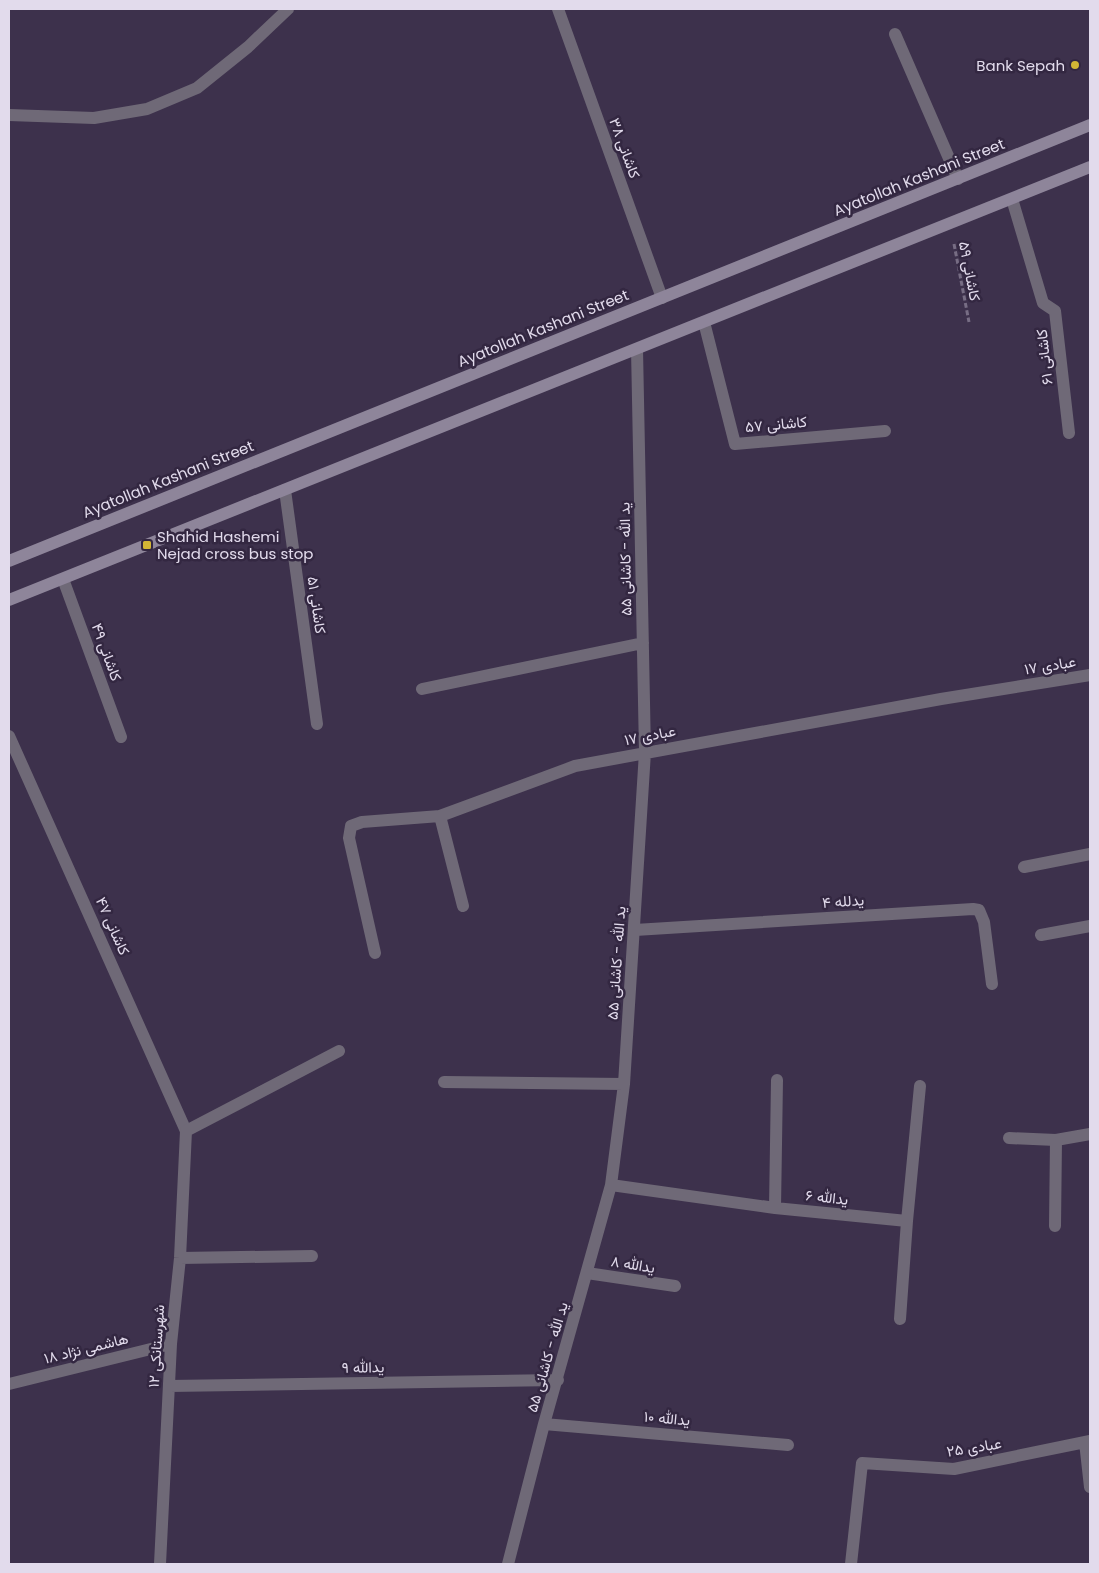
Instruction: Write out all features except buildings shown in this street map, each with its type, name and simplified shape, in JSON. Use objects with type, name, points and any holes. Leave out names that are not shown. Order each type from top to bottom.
[{"type":"main road","name":"Ayatollah Kashani Street","points":[[9,561],[1090,125]]},
{"type":"main road","points":[[9,600],[1090,167]]},
{"type":"street","points":[[9,115],[94,118],[147,109],[197,88],[248,47],[288,9]]},
{"type":"street","name":"کاشانی ۳۸","points":[[558,9],[662,298]]},
{"type":"street","points":[[895,34],[958,179]]},
{"type":"street","name":"کاشانی ۶۱","points":[[1012,199],[1042,303],[1055,310],[1068,433]]},
{"type":"street","name":"کاشانی ۵۷","points":[[704,322],[735,444],[885,431]]},
{"type":"street","name":"ید الله - کاشانی ۵۵","points":[[508,1564],[544,1424],[558,1380],[611,1185],[624,1084],[645,752],[637,349]]},
{"type":"street","name":"کاشانی ۵۱","points":[[285,490],[317,724]]},
{"type":"street","name":"کاشانی ۴۹","points":[[63,579],[121,737]]},
{"type":"street","points":[[422,689],[643,643]]},
{"type":"street","name":"عبادی ۱۷","points":[[375,953],[349,838],[352,826],[362,822],[440,816],[575,766],[932,701],[1090,675]]},
{"type":"street","name":"کاشانی ۴۷","points":[[9,736],[186,1131]]},
{"type":"street","points":[[440,816],[463,906]]},
{"type":"street","points":[[1024,867],[1090,854]]},
{"type":"street","name":"یدلله ۴","points":[[635,930],[973,909],[979,910],[984,922],[992,984]]},
{"type":"street","points":[[1041,936],[1090,926]]},
{"type":"street","points":[[186,1131],[339,1051]]},
{"type":"street","points":[[775,1208],[776,1080]]},
{"type":"street","points":[[444,1082],[624,1084]]},
{"type":"street","points":[[900,1319],[920,1086]]},
{"type":"street","name":"شهرستانکی ۱۲","points":[[160,1564],[170,1344],[180,1258],[186,1131]]},
{"type":"street","points":[[1009,1138],[1056,1140],[1090,1134]]},
{"type":"street","points":[[1055,1226],[1056,1140]]},
{"type":"street","name":"یدالله ۶","points":[[611,1185],[775,1208],[907,1221]]},
{"type":"street","points":[[180,1258],[312,1256]]},
{"type":"street","name":"یدالله ۸","points":[[587,1273],[675,1286]]},
{"type":"street","name":"هاشمی نژاد ۱۸","points":[[9,1384],[170,1344]]},
{"type":"street","name":"یدالله ۹","points":[[169,1386],[558,1380]]},
{"type":"street","name":"یدالله ۱۰","points":[[544,1424],[788,1445]]},
{"type":"street","points":[[1088,1442],[1090,1487]]},
{"type":"street","name":"عبادی ۲۵","points":[[851,1564],[862,1463],[954,1469],[1088,1442]]},
{"type":"path","name":"کاشانی ۵۹","points":[[950,224],[969,322]]},
{"type":"place","name":"Bank Sepah","points":[[1075,65]]},
{"type":"place","name":"Shahid Hashemi Nejad cross bus stop","points":[[147,545]]}]
